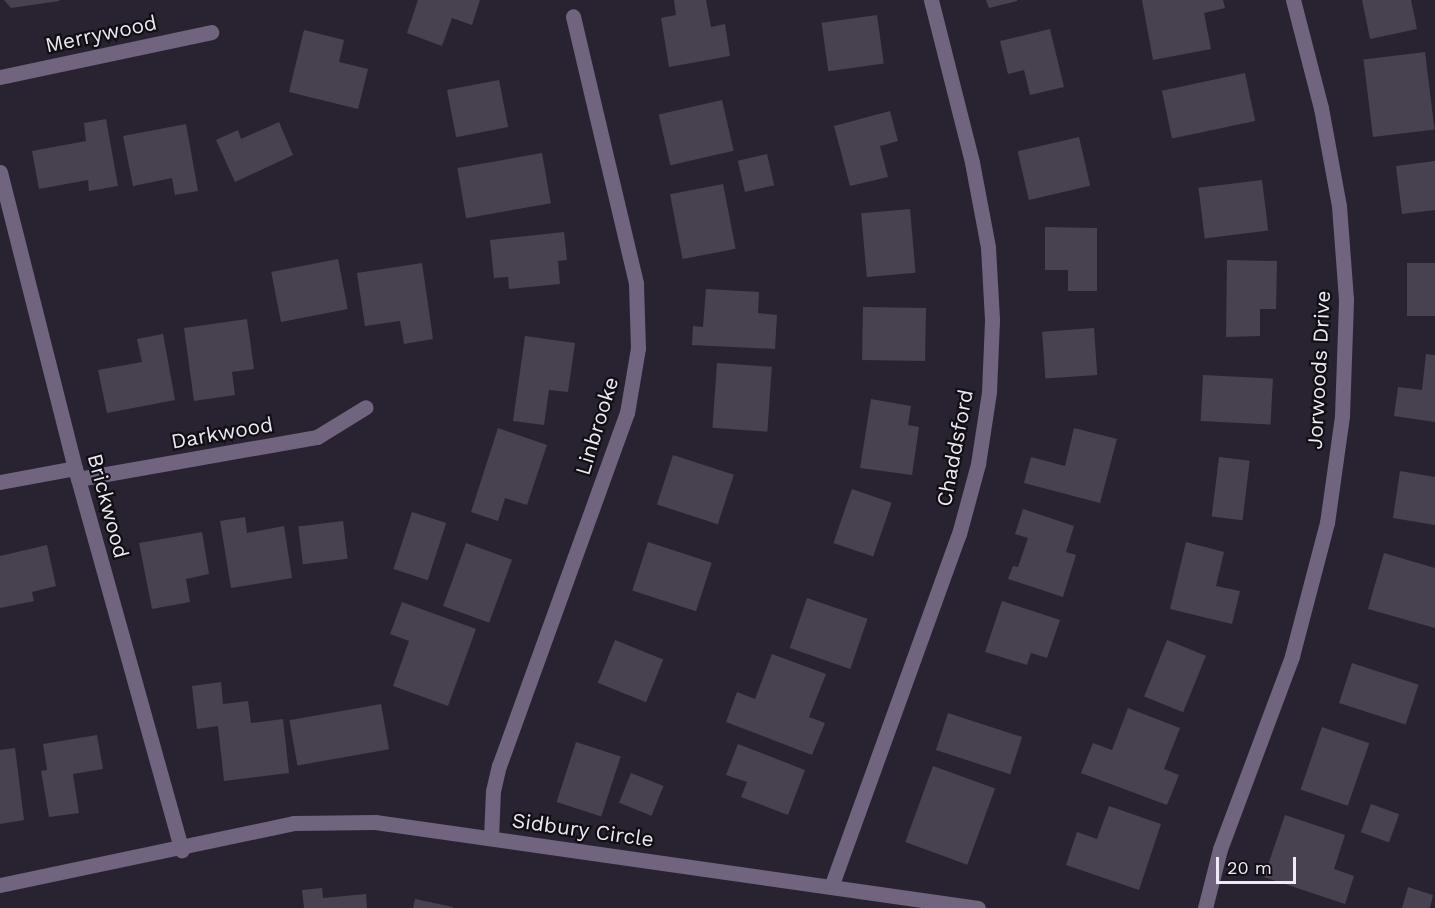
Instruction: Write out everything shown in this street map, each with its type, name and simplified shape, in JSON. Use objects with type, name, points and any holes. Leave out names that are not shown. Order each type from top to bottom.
[{"type":"street","name":"Chaddsford","points":[[831,887],[959,534],[978,464],[989,392],[992,320],[988,247],[972,162],[931,0]]},
{"type":"street","name":"Jorwoods Drive","points":[[1205,908],[1220,849],[1292,656],[1327,523],[1342,416],[1346,299],[1339,206],[1321,108],[1293,0]]},
{"type":"street","name":"Linbrooke","points":[[491,837],[493,791],[499,766],[627,413],[638,348],[636,283],[573,16]]},
{"type":"street","name":"Merrywood","points":[[0,76],[211,32]]},
{"type":"street","name":"Brickwood","points":[[0,172],[76,473],[182,850]]},
{"type":"street","name":"Darkwood","points":[[0,482],[76,473],[316,437],[366,407]]},
{"type":"street","name":"Sidbury Circle","points":[[0,885],[182,850],[294,823],[335,821],[375,822],[491,837],[978,908]]},
{"type":"building","points":[[4,0],[59,0],[59,1],[11,8]]},
{"type":"building","points":[[418,0],[480,0],[472,25],[452,18],[442,46],[407,33]]},
{"type":"building","points":[[674,0],[706,0],[711,27],[725,24],[730,56],[669,67],[661,18],[676,15]]},
{"type":"building","points":[[986,0],[1017,0],[1017,1],[989,8]]},
{"type":"building","points":[[1142,0],[1223,0],[1225,8],[1204,13],[1211,49],[1153,60]]},
{"type":"building","points":[[1362,0],[1411,0],[1417,29],[1370,39]]},
{"type":"building","points":[[877,15],[884,64],[828,71],[822,23]]},
{"type":"building","points":[[1050,29],[1064,87],[1030,95],[1024,70],[1008,74],[1000,41]]},
{"type":"building","points":[[304,30],[344,40],[339,62],[368,69],[358,109],[289,92]]},
{"type":"building","points":[[1425,52],[1435,129],[1373,137],[1363,60]]},
{"type":"building","points":[[1245,73],[1255,121],[1172,139],[1162,91]]},
{"type":"building","points":[[499,80],[508,127],[456,137],[447,90]]},
{"type":"building","points":[[722,100],[734,151],[670,165],[659,115]]},
{"type":"building","points":[[890,111],[898,141],[880,146],[888,177],[850,186],[834,126]]},
{"type":"building","points":[[106,119],[118,186],[89,191],[88,180],[39,189],[32,151],[86,141],[84,123]]},
{"type":"building","points":[[279,122],[293,155],[235,182],[216,140],[238,130],[241,139]]},
{"type":"building","points":[[186,124],[198,191],[175,195],[172,178],[133,186],[123,136]]},
{"type":"building","points":[[1079,137],[1090,186],[1029,200],[1018,151]]},
{"type":"building","points":[[542,153],[551,203],[466,218],[457,168]]},
{"type":"building","points":[[767,154],[774,185],[745,192],[738,161]]},
{"type":"building","points":[[1435,161],[1435,210],[1402,214],[1396,166]]},
{"type":"building","points":[[1262,180],[1268,231],[1205,238],[1198,188]]},
{"type":"building","points":[[723,184],[736,249],[683,259],[670,194]]},
{"type":"building","points":[[910,209],[916,273],[867,277],[861,213]]},
{"type":"building","points":[[1045,227],[1097,228],[1097,291],[1068,291],[1068,270],[1045,270]]},
{"type":"building","points":[[564,232],[567,260],[558,261],[560,284],[509,289],[508,277],[494,278],[490,240]]},
{"type":"building","points":[[338,259],[348,309],[281,322],[271,272]]},
{"type":"building","points":[[1227,260],[1277,261],[1276,309],[1260,309],[1260,336],[1226,337]]},
{"type":"building","points":[[422,263],[433,339],[404,344],[400,321],[365,326],[357,273]]},
{"type":"building","points":[[1407,263],[1435,263],[1435,316],[1407,316]]},
{"type":"building","points":[[706,289],[759,292],[758,313],[777,315],[775,349],[692,345],[693,326],[703,327]]},
{"type":"building","points":[[863,307],[926,308],[925,361],[862,360]]},
{"type":"building","points":[[247,319],[254,369],[232,372],[235,395],[194,401],[184,328]]},
{"type":"building","points":[[1094,328],[1097,375],[1045,379],[1042,332]]},
{"type":"building","points":[[163,334],[175,400],[107,413],[98,370],[142,362],[137,339]]},
{"type":"building","points":[[525,336],[575,343],[568,392],[549,390],[544,425],[513,421]]},
{"type":"building","points":[[1426,354],[1435,355],[1435,422],[1394,416],[1398,387],[1422,390]]},
{"type":"building","points":[[717,363],[772,367],[767,432],[712,428]]},
{"type":"building","points":[[1203,375],[1273,379],[1270,425],[1201,421]]},
{"type":"building","points":[[871,399],[911,406],[908,425],[919,427],[912,475],[860,468]]},
{"type":"building","points":[[498,428],[547,445],[527,505],[505,498],[498,521],[471,512]]},
{"type":"building","points":[[1074,428],[1117,439],[1100,503],[1024,483],[1031,457],[1065,466]]},
{"type":"building","points":[[673,455],[734,475],[718,524],[657,504]]},
{"type":"building","points":[[1219,457],[1250,461],[1242,520],[1212,517]]},
{"type":"building","points":[[1400,471],[1435,477],[1435,525],[1393,518]]},
{"type":"building","points":[[852,489],[892,503],[873,557],[833,543]]},
{"type":"building","points":[[1023,509],[1074,526],[1066,552],[1076,555],[1063,597],[1008,579],[1013,566],[1018,567],[1028,538],[1015,534]]},
{"type":"building","points":[[412,512],[446,523],[428,580],[393,569]]},
{"type":"building","points":[[245,517],[247,533],[284,526],[292,578],[231,588],[220,521]]},
{"type":"building","points":[[343,521],[348,559],[303,564],[298,526]]},
{"type":"building","points":[[202,532],[209,574],[186,579],[190,602],[152,609],[139,543]]},
{"type":"building","points":[[648,542],[712,563],[696,611],[632,591]]},
{"type":"building","points":[[1186,542],[1224,552],[1216,586],[1240,591],[1232,624],[1170,609]]},
{"type":"building","points":[[466,543],[512,560],[489,623],[443,606]]},
{"type":"building","points":[[47,545],[56,586],[32,592],[34,601],[0,608],[0,556]]},
{"type":"building","points":[[1384,553],[1435,568],[1435,628],[1368,609]]},
{"type":"building","points":[[807,598],[868,619],[850,669],[790,648]]},
{"type":"building","points":[[1002,601],[1060,620],[1047,658],[1031,653],[1027,665],[985,652]]},
{"type":"building","points":[[402,602],[476,629],[448,706],[393,686],[409,641],[390,634]]},
{"type":"building","points":[[615,640],[663,659],[646,702],[598,683]]},
{"type":"building","points":[[1167,640],[1206,656],[1183,712],[1144,697]]},
{"type":"building","points":[[772,654],[826,674],[809,717],[825,723],[812,755],[726,722],[737,692],[755,699]]},
{"type":"building","points":[[1352,663],[1419,685],[1406,725],[1339,703]]},
{"type":"building","points":[[221,682],[223,704],[248,701],[251,723],[283,719],[289,773],[224,781],[218,726],[197,729],[192,686]]},
{"type":"building","points":[[381,704],[389,749],[297,765],[289,720]]},
{"type":"building","points":[[1128,708],[1180,728],[1164,769],[1179,775],[1167,805],[1081,773],[1093,743],[1112,750]]},
{"type":"building","points":[[948,713],[1022,737],[1010,774],[936,750]]},
{"type":"building","points":[[1322,727],[1369,743],[1348,806],[1301,789]]},
{"type":"building","points":[[97,735],[103,769],[73,774],[79,813],[49,817],[41,771],[47,770],[43,744]]},
{"type":"building","points":[[576,742],[621,757],[601,816],[557,802]]},
{"type":"building","points":[[738,744],[805,770],[788,815],[741,797],[747,782],[726,775]]},
{"type":"building","points":[[15,748],[24,820],[0,824],[0,750]]},
{"type":"building","points":[[933,766],[995,789],[967,865],[905,842]]},
{"type":"building","points":[[631,773],[663,786],[651,816],[619,803]]},
{"type":"building","points":[[1371,804],[1399,814],[1389,842],[1361,832]]},
{"type":"building","points":[[1109,806],[1161,824],[1139,890],[1066,865],[1077,832],[1097,839]]},
{"type":"building","points":[[1285,815],[1345,835],[1334,869],[1354,876],[1345,904],[1264,877]]},
{"type":"building","points":[[1408,887],[1433,895],[1430,908],[1402,908]]},
{"type":"building","points":[[322,888],[323,898],[366,894],[367,908],[304,908],[302,890]]},
{"type":"building","points":[[415,899],[453,907],[453,908],[413,908]]}]
